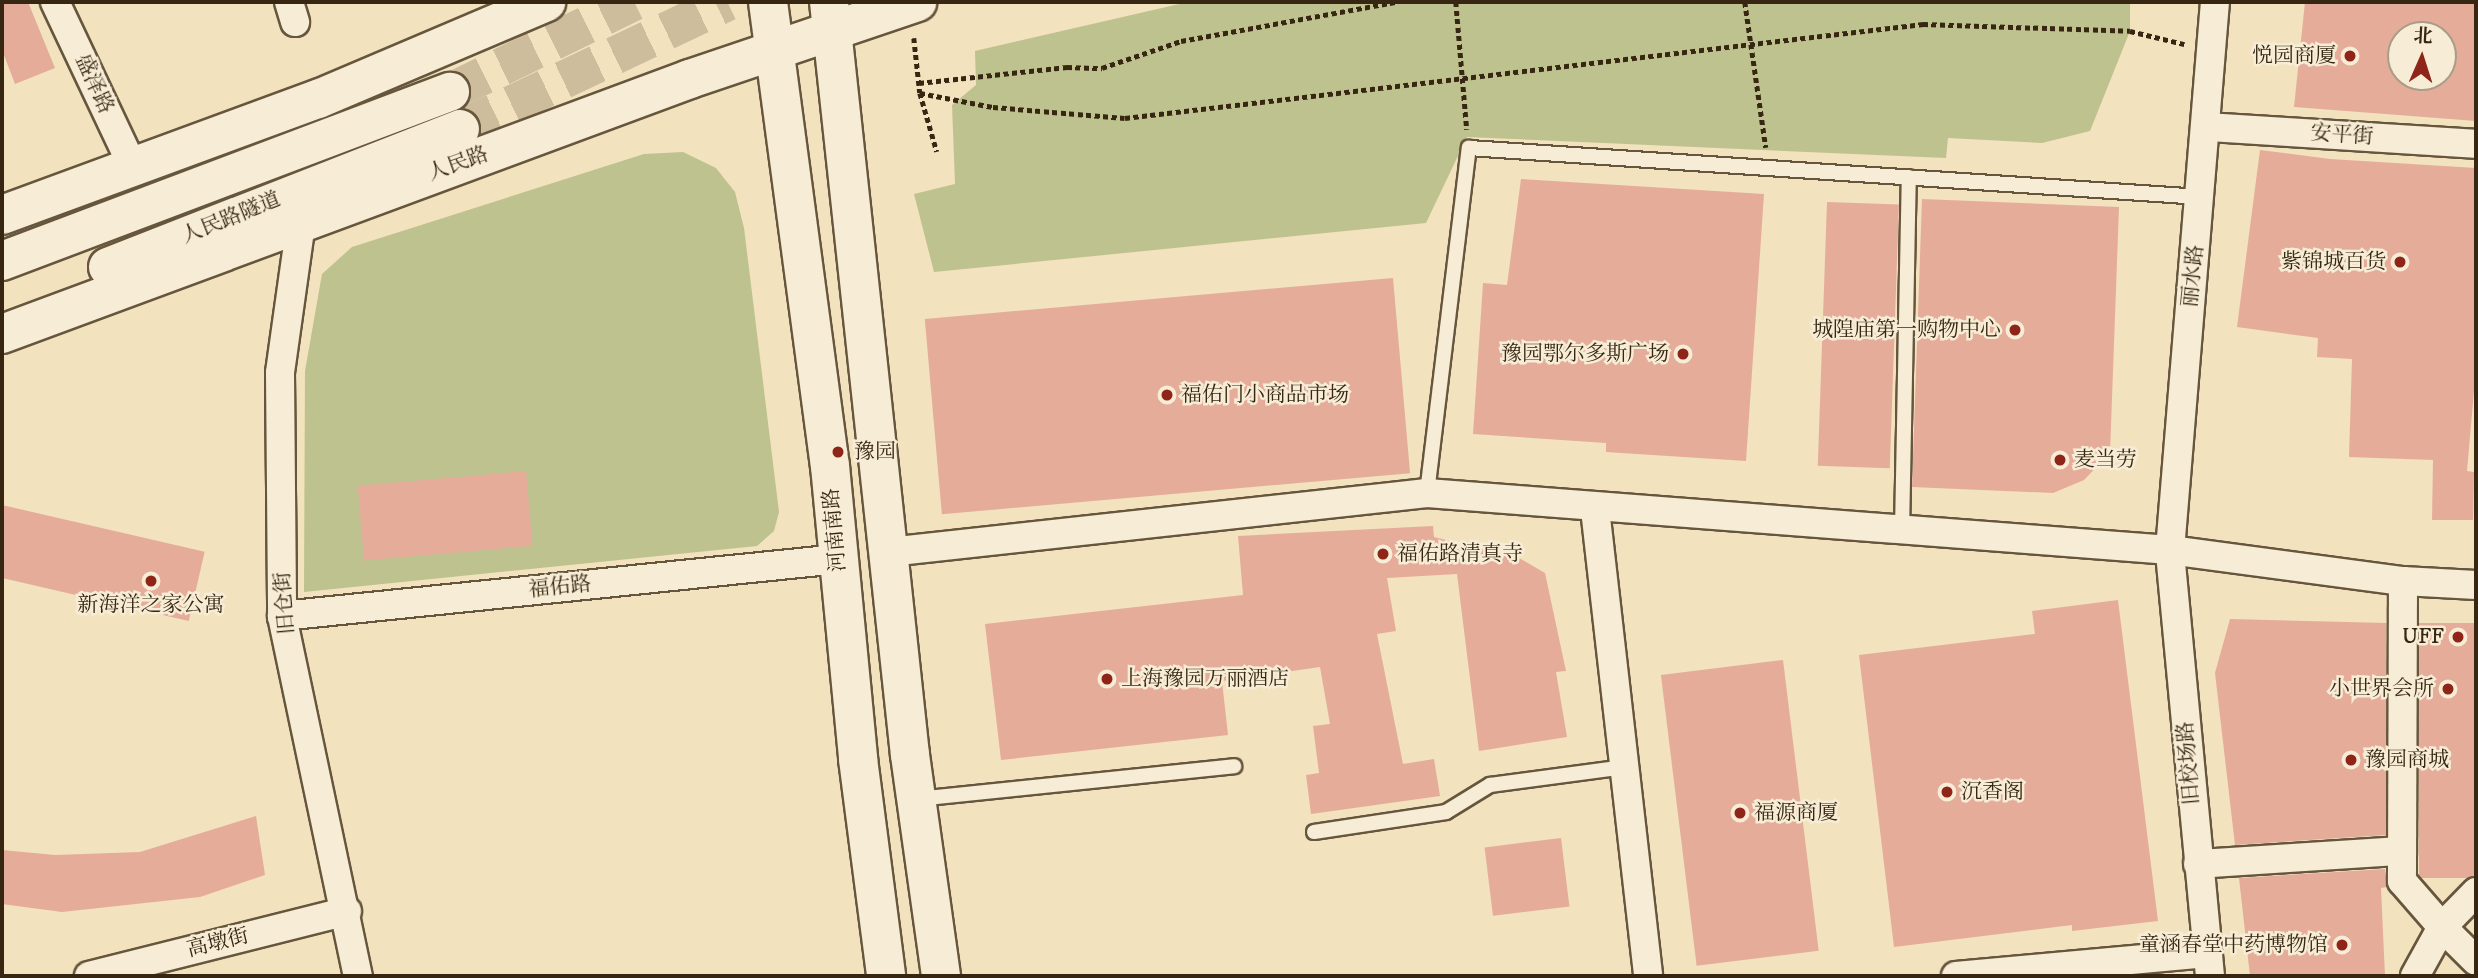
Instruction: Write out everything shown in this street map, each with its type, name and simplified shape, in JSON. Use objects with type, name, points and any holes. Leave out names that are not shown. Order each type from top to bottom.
[{"type":"main road","points":[[2,215],[132,165],[318,99],[545,2]]},
{"type":"main road","name":"河南南路","points":[[768,2],[830,466],[838,559],[886,976]]},
{"type":"main road","name":"人民路","points":[[2,334],[774,50],[830,16],[917,2]]},
{"type":"main road","points":[[830,16],[916,799],[941,976]]},
{"type":"main road","name":"人民路隧道","points":[[2,261],[450,92]]},
{"type":"main road","name":"人民路隧道","points":[[2,308],[460,129]]},
{"type":"street","name":"盛泽路","points":[[55,2],[132,165]]},
{"type":"street","name":"丽水路","points":[[2170,550],[2208,127],[2216,2]]},
{"type":"street","name":"安平街","points":[[2208,127],[2476,144]]},
{"type":"street","name":"旧仓街","points":[[301,223],[280,373],[282,616],[347,911],[358,976]]},
{"type":"street","points":[[889,552],[1427,493],[1595,509],[2170,550],[2403,582],[2476,585]]},
{"type":"street","points":[[1595,509],[1648,976]]},
{"type":"street","name":"旧校场路","points":[[2170,550],[2209,965]]},
{"type":"street","name":"福佑路","points":[[282,616],[838,559]]},
{"type":"street","points":[[2403,582],[2399,850],[2402,881],[2442,928],[2476,961]]},
{"type":"street","points":[[2198,864],[2399,850]]},
{"type":"street","points":[[2415,976],[2442,928],[2476,892]]},
{"type":"street","name":"高墩街","points":[[89,976],[347,911]]},
{"type":"street","points":[[1956,976],[2209,965]]},
{"type":"lane","points":[[1427,493],[1469,148],[2202,197]]},
{"type":"lane","points":[[1902,531],[1909,177]]},
{"type":"lane","points":[[916,799],[1234,766]]},
{"type":"lane","points":[[1314,832],[1446,812],[1490,785],[1625,767]]},
{"type":"path","points":[[917,2],[920,93],[937,152]]},
{"type":"path","points":[[919,83],[1067,67],[1102,68],[1181,41],[1396,2]]},
{"type":"path","points":[[1456,2],[1469,152]]},
{"type":"path","points":[[1745,2],[1769,168]]},
{"type":"path","points":[[920,93],[993,107],[1125,118],[1923,24],[2130,30],[2212,51]]},
{"type":"green space","points":[[1188,2],[2130,2],[2130,31],[2090,131],[2042,143],[1948,138],[1946,158],[1467,137],[1426,223],[934,272],[914,194],[955,184],[952,105],[976,85],[975,51]]},
{"type":"green space","points":[[683,152],[716,168],[735,192],[744,228],[779,512],[774,531],[757,546],[304,592],[305,371],[322,274],[352,247],[644,154]]},
{"type":"building","points":[[2,2],[28,2],[55,68],[15,84],[2,50]]},
{"type":"building","name":"悦园商厦","points":[[2305,2],[2476,2],[2476,121],[2294,107]]},
{"type":"building","points":[[2260,150],[2330,159],[2476,168],[2476,368],[2467,471],[2474,472],[2473,520],[2432,520],[2433,460],[2349,457],[2352,359],[2317,357],[2318,338],[2237,327]]},
{"type":"building","name":"豫园鄂尔多斯广场","points":[[1521,179],[1764,194],[1746,461],[1606,452],[1606,443],[1473,434],[1483,283],[1507,285]]},
{"type":"building","name":"城隍庙第一购物中心","points":[[1922,199],[2119,207],[2110,453],[2084,480],[2053,493],[1912,487]]},
{"type":"building","points":[[1827,202],[1899,205],[1890,468],[1818,466]]},
{"type":"building","name":"福佑门小商品市场","points":[[1393,278],[1410,473],[942,514],[925,319]]},
{"type":"building","points":[[526,471],[533,546],[364,560],[358,486]]},
{"type":"building","points":[[2,505],[205,552],[189,621],[2,578]]},
{"type":"building","points":[[1433,526],[1434,537],[1521,559],[1545,573],[1566,671],[1556,672],[1567,737],[1479,751],[1457,574],[1387,578],[1396,631],[1377,634],[1403,764],[1434,759],[1440,796],[1311,814],[1306,775],[1319,773],[1313,726],[1330,724],[1320,667],[1222,681],[1228,735],[1001,760],[985,624],[1243,595],[1238,536]]},
{"type":"building","points":[[2118,600],[2158,921],[2072,931],[2072,925],[1894,947],[1859,655],[2035,634],[2032,611]]},
{"type":"building","points":[[2230,619],[2386,623],[2386,835],[2235,845],[2215,673]]},
{"type":"building","points":[[2419,623],[2476,623],[2476,878],[2419,878]]},
{"type":"building","name":"福源商厦","points":[[1783,660],[1819,951],[1697,966],[1661,675]]},
{"type":"building","points":[[256,816],[265,875],[200,897],[62,912],[2,904],[2,850],[55,855],[140,852]]},
{"type":"building","points":[[1561,838],[1569,906],[1493,916],[1485,847]]},
{"type":"building","points":[[2385,869],[2387,887],[2381,888],[2385,976],[2250,976],[2239,878]]},
{"type":"tunnel","points":[[450,92],[634,2]]},
{"type":"tunnel","points":[[460,129],[727,2]]},
{"type":"place","name":"悦园商厦","points":[[2350,56]]},
{"type":"place","name":"紫锦城百货","points":[[2400,262]]},
{"type":"place","name":"城隍庙第一购物中心","points":[[2015,330]]},
{"type":"place","name":"豫园鄂尔多斯广场","points":[[1683,354]]},
{"type":"place","name":"福佑门小商品市场","points":[[1167,395]]},
{"type":"place","name":"豫园","points":[[838,452]]},
{"type":"place","name":"麦当劳","points":[[2060,460]]},
{"type":"place","name":"福佑路清真寺","points":[[1383,554]]},
{"type":"place","name":"新海洋之家公寓","points":[[151,581]]},
{"type":"place","name":"UFF","points":[[2458,637]]},
{"type":"place","name":"上海豫园万丽酒店","points":[[1107,679]]},
{"type":"place","name":"小世界会所","points":[[2448,689]]},
{"type":"place","name":"豫园商城","points":[[2351,760]]},
{"type":"place","name":"沉香阁","points":[[1947,792]]},
{"type":"place","name":"福源商厦","points":[[1740,813]]},
{"type":"place","name":"童涵春堂中药博物馆","points":[[2342,945]]}]
